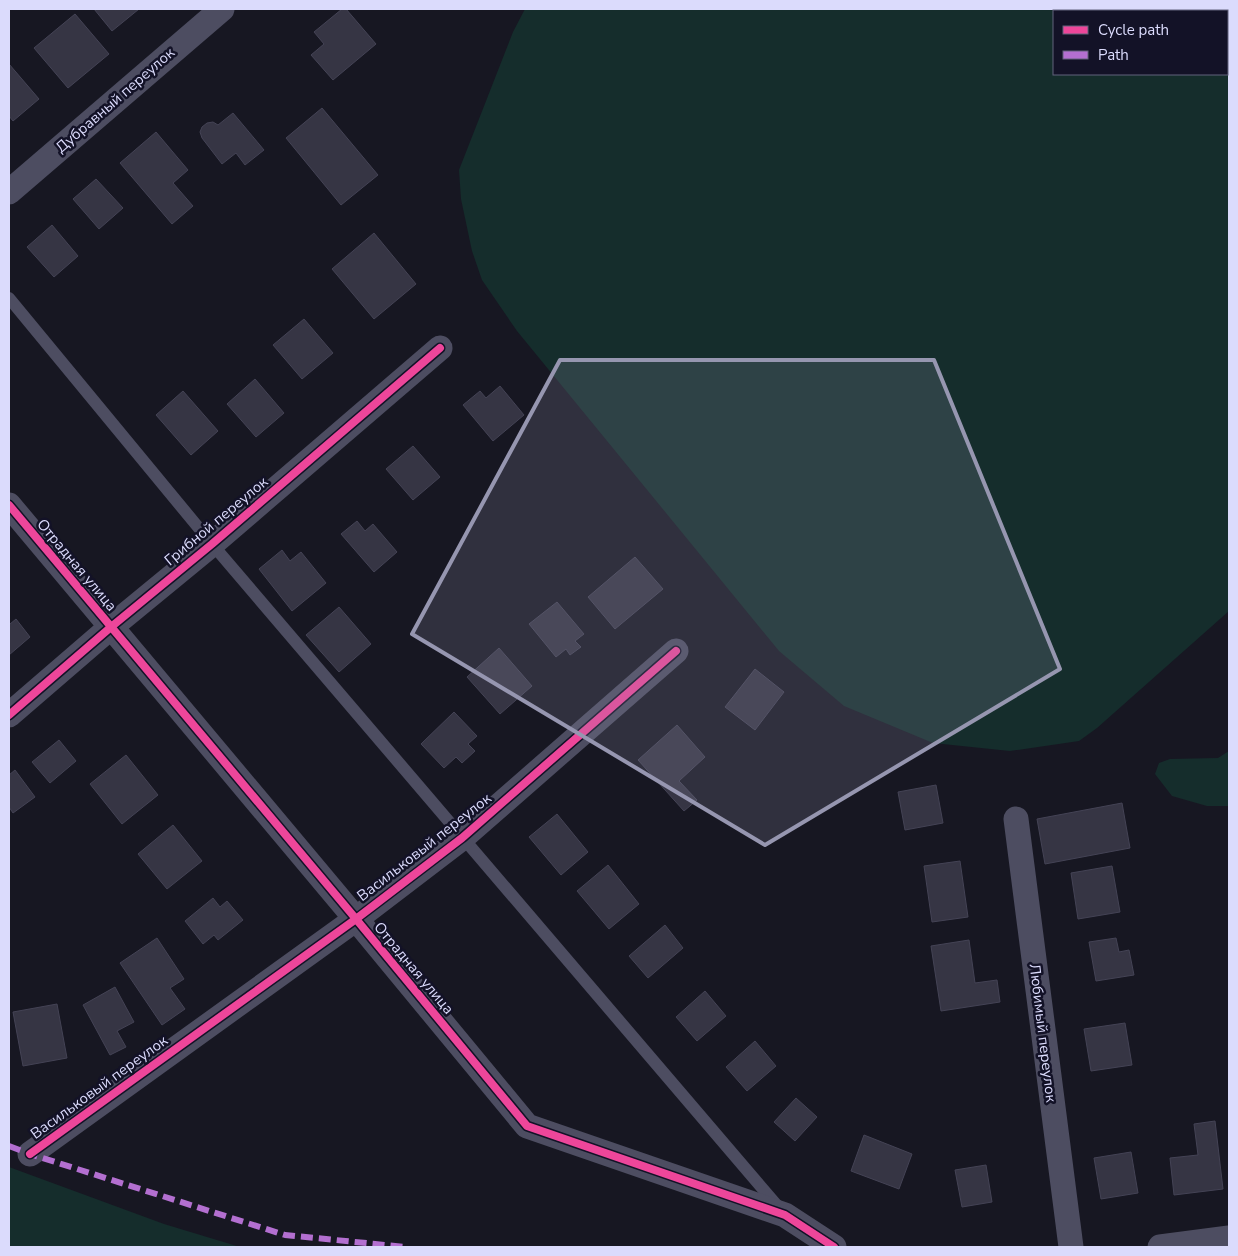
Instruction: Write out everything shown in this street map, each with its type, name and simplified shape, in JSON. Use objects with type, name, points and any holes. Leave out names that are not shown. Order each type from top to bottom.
[{"type":"street","name":"Дубравный переулок","points":[[9,192],[222,9]]},
{"type":"street","name":"Грибной переулок","points":[[9,715],[440,348]]},
{"type":"street","name":"Отрадная улица","points":[[9,505],[527,1126],[785,1215],[834,1247]]},
{"type":"street","name":"Васильковый переулок","points":[[30,1154],[356,919],[462,838],[676,651]]},
{"type":"street","name":"Любимый переулок","points":[[1016,819],[1071,1247]]},
{"type":"street","points":[[1160,1247],[1229,1238]]},
{"type":"lane","points":[[9,298],[212,544],[785,1215]]},
{"type":"highlighted area","points":[[560,360],[934,360],[1060,669],[765,845],[412,634]]},
{"type":"green space","points":[[525,9],[1229,9],[1229,611],[1097,728],[1079,741],[1010,751],[933,743],[844,706],[779,651],[517,331],[482,280],[472,251],[461,199],[459,170],[513,32]]},
{"type":"green space","points":[[1229,751],[1229,806],[1207,806],[1172,796],[1155,774],[1159,763],[1170,759],[1218,758]]},
{"type":"green space","points":[[9,1167],[164,1224],[240,1247],[9,1247]]},
{"type":"building","points":[[94,9],[139,9],[112,31]]},
{"type":"building","points":[[342,9],[346,9],[376,44],[333,80],[311,55],[324,44],[314,32]]},
{"type":"building","points":[[75,14],[109,54],[68,88],[34,48]]},
{"type":"building","points":[[9,64],[39,99],[13,121],[9,116]]},
{"type":"building","points":[[322,108],[378,175],[341,205],[286,138]]},
{"type":"building","points":[[233,113],[264,150],[245,165],[236,153],[222,164],[202,138],[200,132],[207,123],[213,122],[218,125]]},
{"type":"building","points":[[156,132],[188,170],[173,183],[193,206],[172,224],[120,163]]},
{"type":"building","points":[[96,179],[123,208],[99,229],[73,199]]},
{"type":"building","points":[[52,225],[78,256],[54,277],[27,247]]},
{"type":"building","points":[[374,233],[416,284],[374,319],[332,269]]},
{"type":"building","points":[[304,319],[333,353],[302,379],[273,345]]},
{"type":"building","points":[[255,379],[284,413],[256,437],[227,404]]},
{"type":"building","points":[[500,386],[524,415],[493,441],[463,405],[480,391],[486,398]]},
{"type":"building","points":[[183,391],[218,431],[191,455],[156,415]]},
{"type":"building","points":[[413,446],[440,477],[413,500],[386,469]]},
{"type":"building","points":[[357,521],[365,531],[373,524],[397,552],[374,572],[341,534]]},
{"type":"building","points":[[282,550],[290,561],[301,552],[326,583],[292,611],[259,569]]},
{"type":"building","points":[[635,557],[663,589],[615,629],[588,597]]},
{"type":"building","points":[[557,602],[584,634],[575,641],[581,647],[570,655],[566,649],[556,657],[529,624]]},
{"type":"building","points":[[339,607],[371,644],[339,672],[306,635]]},
{"type":"building","points":[[16,619],[30,637],[9,655],[9,623]]},
{"type":"building","points":[[499,648],[532,686],[500,714],[467,677]]},
{"type":"building","points":[[755,669],[784,692],[755,730],[725,707]]},
{"type":"building","points":[[454,712],[477,736],[468,744],[475,751],[462,763],[456,757],[444,768],[421,744]]},
{"type":"building","points":[[677,725],[705,757],[679,781],[697,800],[684,811],[638,760]]},
{"type":"building","points":[[59,740],[76,761],[50,783],[32,762]]},
{"type":"building","points":[[126,755],[158,795],[122,824],[90,784]]},
{"type":"building","points":[[15,770],[35,797],[13,813],[9,807],[9,775]]},
{"type":"building","points":[[936,785],[943,823],[905,830],[898,792]]},
{"type":"building","points":[[1122,803],[1130,848],[1045,864],[1037,819]]},
{"type":"building","points":[[557,814],[588,852],[561,875],[529,837]]},
{"type":"building","points":[[173,825],[202,861],[167,889],[138,854]]},
{"type":"building","points":[[960,861],[968,917],[932,922],[924,866]]},
{"type":"building","points":[[608,865],[639,904],[609,929],[577,891]]},
{"type":"building","points":[[1112,866],[1120,912],[1078,919],[1071,873]]},
{"type":"building","points":[[213,898],[220,907],[227,901],[243,920],[218,940],[214,935],[203,944],[185,921]]},
{"type":"building","points":[[665,925],[683,948],[648,978],[629,956]]},
{"type":"building","points":[[157,938],[184,979],[170,988],[185,1009],[162,1025],[120,963]]},
{"type":"building","points":[[1116,938],[1119,952],[1129,950],[1134,975],[1096,981],[1089,942]]},
{"type":"building","points":[[969,940],[975,983],[997,980],[1000,1002],[941,1011],[931,946]]},
{"type":"building","points":[[115,987],[134,1022],[117,1031],[126,1047],[110,1055],[83,1005]]},
{"type":"building","points":[[705,991],[726,1016],[697,1041],[676,1017]]},
{"type":"building","points":[[57,1004],[67,1058],[23,1066],[13,1012]]},
{"type":"building","points":[[1125,1023],[1132,1065],[1091,1071],[1084,1029]]},
{"type":"building","points":[[755,1041],[776,1066],[747,1091],[726,1067]]},
{"type":"building","points":[[796,1098],[817,1117],[795,1141],[774,1122]]},
{"type":"building","points":[[1215,1121],[1223,1189],[1174,1195],[1170,1158],[1198,1155],[1194,1124]]},
{"type":"building","points":[[864,1135],[912,1154],[899,1189],[851,1171]]},
{"type":"building","points":[[1131,1152],[1138,1193],[1101,1199],[1094,1158]]},
{"type":"building","points":[[986,1165],[992,1202],[962,1207],[955,1170]]},
{"type":"marked path","points":[[9,1146],[285,1235],[406,1247]]},
{"type":"cycle path","points":[[9,715],[440,348]]},
{"type":"cycle path","points":[[9,505],[527,1126],[785,1215],[834,1247]]},
{"type":"cycle path","points":[[30,1154],[356,919],[462,838],[676,651]]}]
